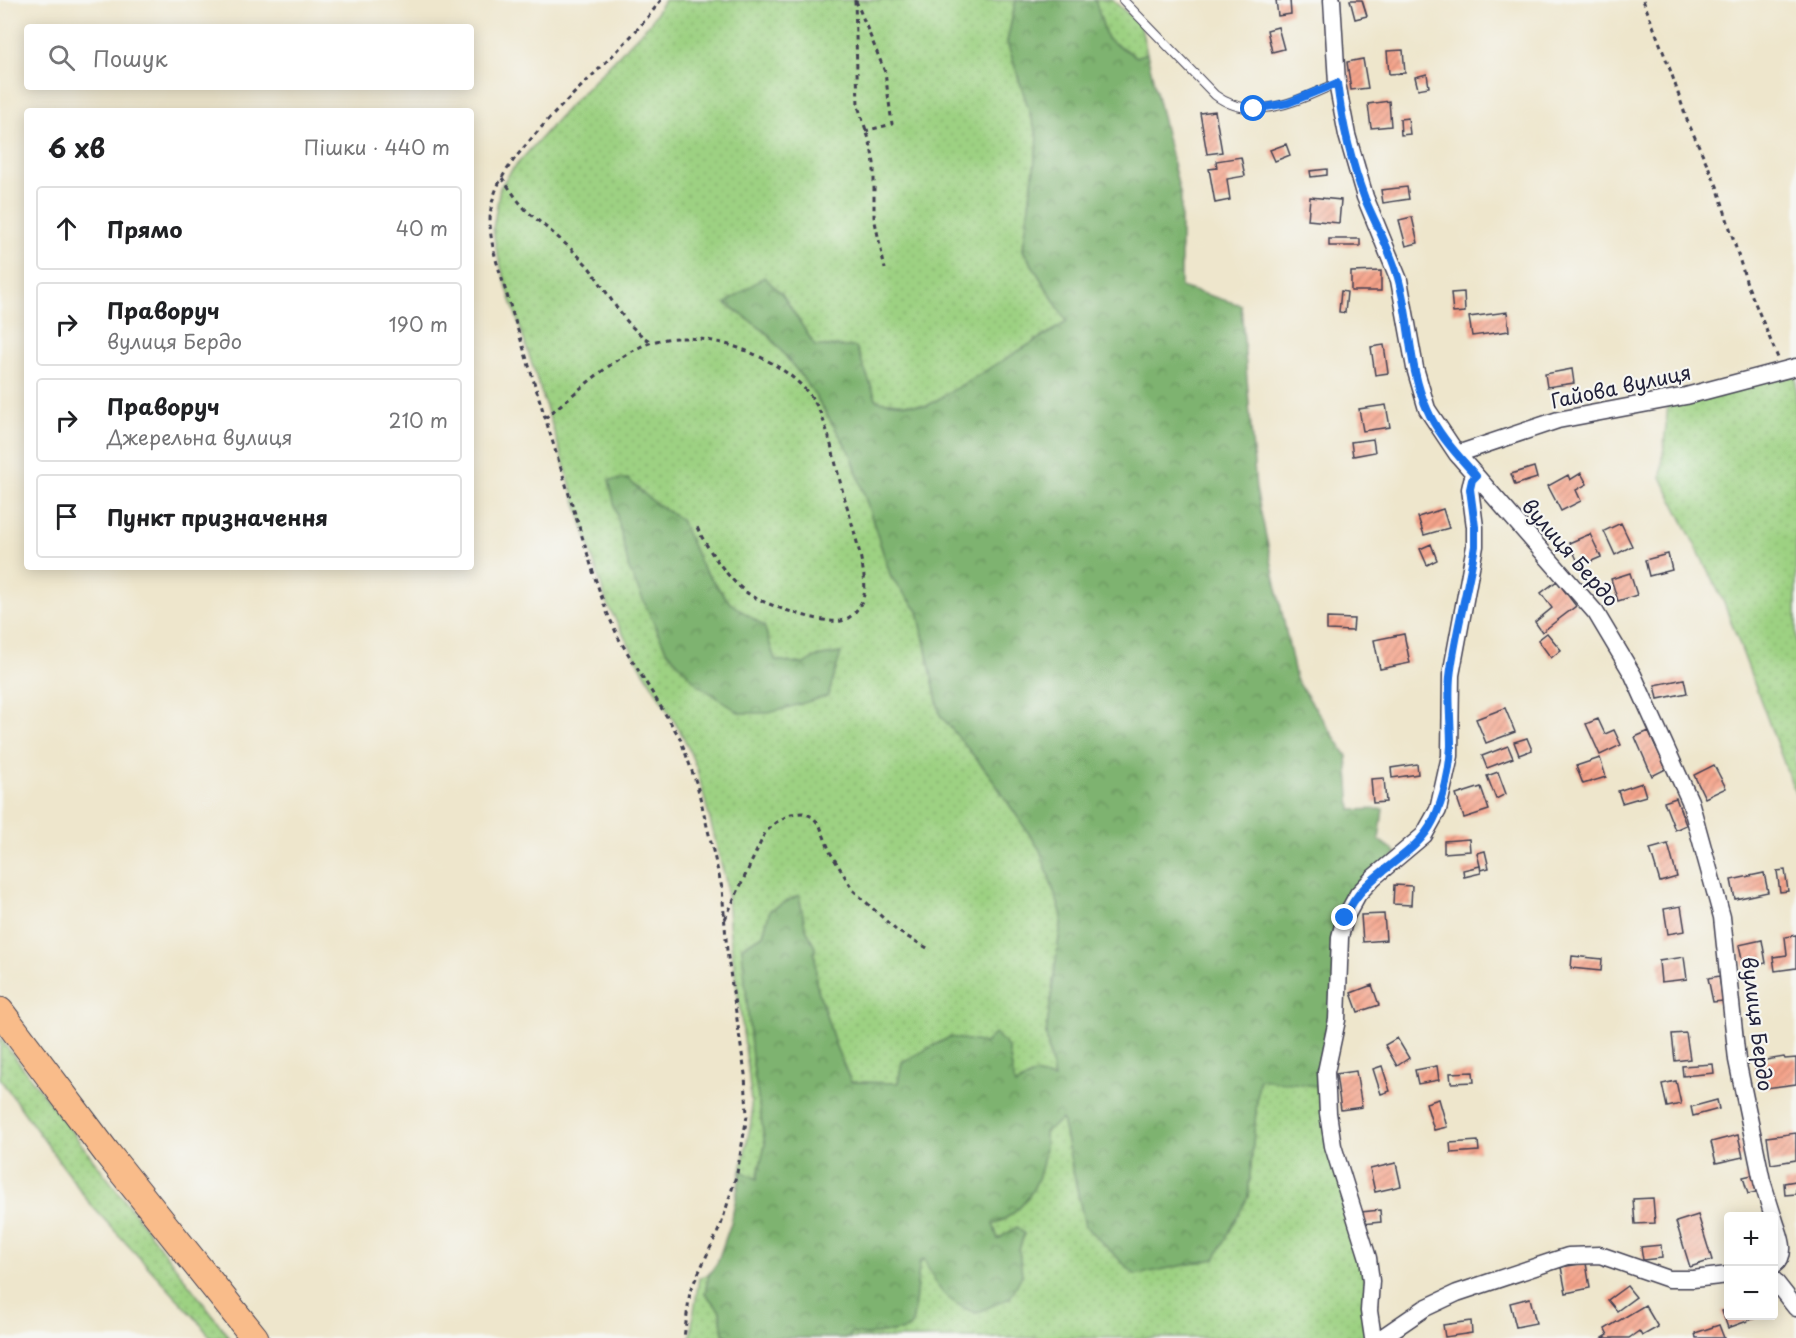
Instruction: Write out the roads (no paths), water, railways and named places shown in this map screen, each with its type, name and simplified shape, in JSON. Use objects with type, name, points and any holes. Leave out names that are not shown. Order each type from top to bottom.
[{"type":"highway","points":[[0,1011],[107,1153],[255,1338]]},
{"type":"street","name":"вулиця Бердо","points":[[1332,0],[1337,83],[1344,125],[1357,176],[1401,288],[1415,368],[1424,402],[1436,425],[1456,454],[1596,613],[1633,675],[1690,801],[1722,917],[1737,1060],[1762,1181],[1771,1212]]},
{"type":"street","name":"Гайова вулиця","points":[[1456,454],[1558,420],[1675,398],[1790,369]]},
{"type":"street","points":[[1373,1338],[1369,1311],[1371,1281],[1368,1258],[1336,1155],[1328,1113],[1326,1072],[1336,1020],[1340,937],[1349,907],[1358,894],[1374,877],[1424,835],[1434,820],[1440,802],[1450,756],[1451,675],[1475,546],[1470,489],[1472,480],[1476,476]]},
{"type":"street","name":"вулиця Бердо","points":[[1778,1235],[1782,1249],[1778,1261]]},
{"type":"street","points":[[1381,1338],[1419,1312],[1457,1293],[1568,1256],[1600,1255],[1669,1279],[1724,1275]]},
{"type":"street","points":[[1778,1286],[1796,1308]]},
{"type":"lane","points":[[1123,0],[1215,95],[1230,105],[1254,109],[1272,107],[1337,83]]}]
